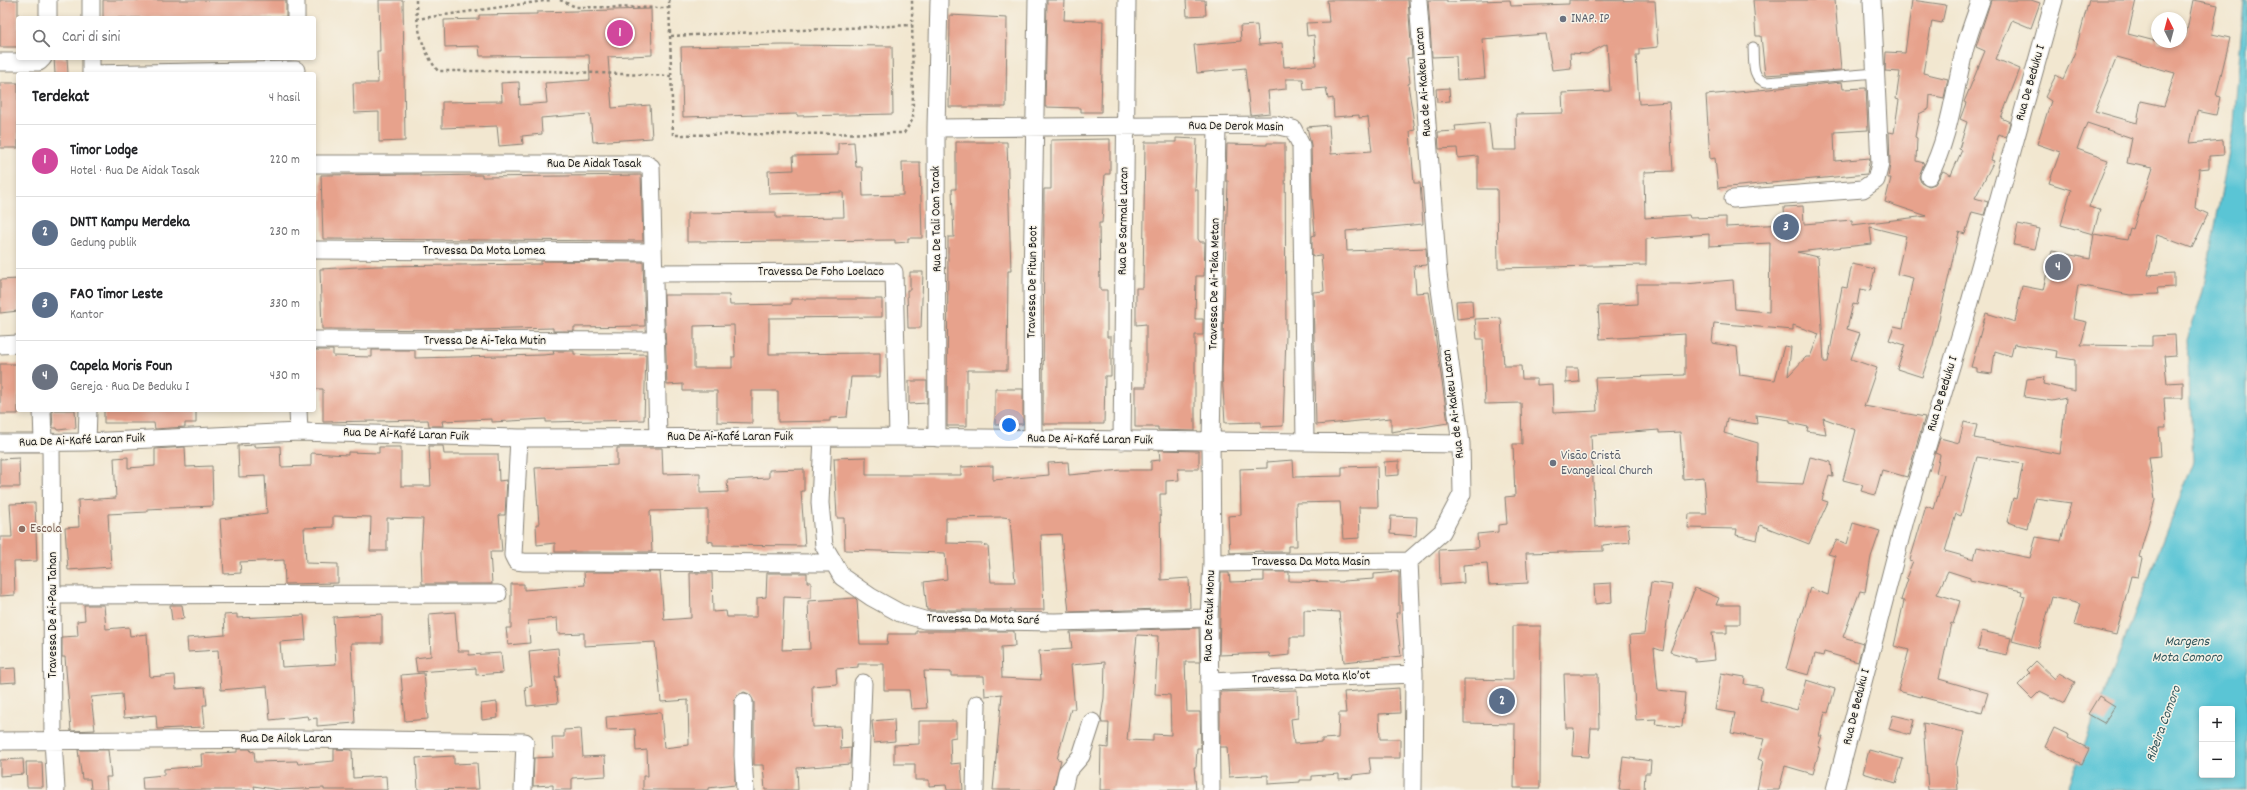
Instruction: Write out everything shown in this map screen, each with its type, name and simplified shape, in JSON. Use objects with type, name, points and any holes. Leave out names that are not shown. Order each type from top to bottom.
[{"type":"street","points":[[48,0],[48,16]]},
{"type":"street","points":[[90,0],[91,16]]},
{"type":"street","points":[[296,0],[296,16]]},
{"type":"street","name":"Rua De Tali Oan Tarak","points":[[937,438],[936,128],[939,0]]},
{"type":"street","name":"Travessa De Fitun Boot","points":[[1033,439],[1032,282],[1036,126],[1036,0]]},
{"type":"street","name":"Rua De Sarmale Laran","points":[[1122,441],[1127,0]]},
{"type":"street","name":"Rua de Ai-Kakeu Laran","points":[[1409,561],[1442,532],[1462,494],[1461,444],[1438,274],[1418,0]]},
{"type":"street","points":[[1733,198],[1863,189],[1876,180],[1880,164],[1872,0]]},
{"type":"street","points":[[1930,176],[1936,164],[1950,114],[1964,50],[1981,0]]},
{"type":"street","name":"Rua De Beduku I","points":[[1835,790],[1905,520],[1967,314],[2054,0]]},
{"type":"street","points":[[0,62],[39,62],[41,60]]},
{"type":"street","points":[[91,60],[91,72]]},
{"type":"street","points":[[150,72],[296,67]]},
{"type":"street","name":"Rua De Derok Masin","points":[[936,128],[1036,126],[1217,127],[1275,125],[1293,129],[1301,145],[1304,442]]},
{"type":"street","name":"Travessa De Ai-Teka Metan","points":[[1211,441],[1217,127]]},
{"type":"street","name":"Rua De Aidak Tasak","points":[[316,164],[646,164],[651,167],[658,437]]},
{"type":"street","name":"Travessa Da Mota Lomea","points":[[316,250],[653,252]]},
{"type":"street","name":"Travessa De Foho Loelaco","points":[[654,273],[894,272],[898,437]]},
{"type":"street","name":"Trvessa De Ai-Teka Mutin","points":[[316,340],[656,341]]},
{"type":"street","points":[[0,345],[16,344]]},
{"type":"street","name":"Travessa De Ai-Pau Tahan","points":[[42,412],[47,442],[53,596],[53,740],[56,790]]},
{"type":"street","points":[[87,442],[88,412]]},
{"type":"street","points":[[298,412],[299,432]]},
{"type":"street","name":"Rua De Ai-Kafé Laran Fuik","points":[[0,443],[87,442],[299,432],[519,438],[898,437],[1122,441],[1461,444]]},
{"type":"street","name":"Travessa Da Mota Saré","points":[[823,437],[820,503],[824,546],[842,577],[871,597],[900,613],[924,620],[1055,622],[1209,618]]},
{"type":"street","points":[[519,438],[513,555],[516,560],[524,562],[834,562]]},
{"type":"street","name":"Rua De Fatuk Monu","points":[[1211,441],[1212,563],[1209,618],[1211,790]]},
{"type":"street","points":[[1409,561],[1414,674],[1413,790]]},
{"type":"street","name":"Travessa Da Mota Masin","points":[[1212,563],[1409,561]]},
{"type":"street","points":[[53,596],[498,594]]},
{"type":"street","name":"Travessa Da Mota Klo’ot","points":[[1209,682],[1414,674]]},
{"type":"street","points":[[859,790],[863,683]]},
{"type":"street","points":[[744,702],[743,756],[745,790]]},
{"type":"street","points":[[975,790],[977,704]]},
{"type":"street","points":[[1063,790],[1067,772],[1081,756],[1092,722]]},
{"type":"street","name":"Rua De Ailok Laran","points":[[0,741],[299,739],[525,742],[523,790]]},
{"type":"lane","points":[[1753,47],[1756,76],[1759,80],[1766,82],[1876,73]]},
{"type":"path","points":[[416,0],[416,19],[428,59],[438,71],[549,71],[671,76]]},
{"type":"path","points":[[416,19],[551,0]]},
{"type":"path","points":[[560,0],[576,7],[669,8]]},
{"type":"path","points":[[669,0],[673,136],[904,133],[913,119],[912,0]]},
{"type":"path","points":[[671,36],[912,25]]},
{"type":"water","name":"Margens Mota Comoro","points":[[2244,0],[2247,0],[2247,790],[2067,790],[2193,461],[2187,340],[2203,291],[2234,124]]},
{"type":"building","points":[[0,0],[18,0],[18,16],[16,16],[16,47],[0,47]]},
{"type":"building","points":[[103,0],[286,0],[286,16],[103,16]]},
{"type":"building","points":[[379,0],[403,0],[405,141],[379,142],[379,112],[354,113],[353,83],[378,83],[377,51],[380,51]]},
{"type":"building","points":[[1047,0],[1065,0],[1064,20],[1103,21],[1101,112],[1081,112],[1081,108],[1045,107]]},
{"type":"building","points":[[1186,0],[1205,0],[1206,15],[1187,16]]},
{"type":"building","points":[[1327,0],[1408,0],[1412,58],[1407,58],[1410,83],[1408,84],[1415,130],[1410,131],[1414,183],[1420,183],[1423,224],[1346,231],[1347,251],[1426,248],[1427,265],[1414,266],[1416,293],[1429,292],[1448,423],[1391,432],[1391,418],[1316,425],[1313,292],[1324,291],[1321,255],[1312,256],[1312,236],[1315,235],[1311,145],[1307,127],[1329,125],[1331,154],[1372,151],[1368,117],[1359,118],[1359,115],[1334,117],[1333,98],[1328,99],[1326,88],[1304,90],[1303,79],[1286,79],[1286,89],[1268,91],[1270,113],[1250,115],[1245,68],[1197,73],[1194,45],[1241,41],[1240,26],[1257,25],[1259,45],[1282,43],[1284,67],[1316,65],[1314,35],[1307,36],[1306,23],[1329,22]]},
{"type":"building","points":[[1428,0],[1447,0],[1447,2],[1510,0],[1511,6],[1569,4],[1569,0],[1655,1],[1658,47],[1639,49],[1639,55],[1636,55],[1639,104],[1669,102],[1673,171],[1644,172],[1645,218],[1689,215],[1690,218],[1726,217],[1726,227],[1785,224],[1784,207],[1803,206],[1804,224],[1852,220],[1852,225],[1927,216],[1885,202],[1891,178],[1888,178],[1890,164],[1889,132],[1894,133],[1899,100],[1896,99],[1900,72],[1885,71],[1886,52],[1905,53],[1912,0],[1946,5],[1942,23],[1932,21],[1923,73],[1948,79],[1944,98],[1930,95],[1929,109],[1919,114],[1915,137],[1917,138],[1916,161],[1924,163],[1919,177],[1921,182],[1929,186],[1935,184],[1943,171],[1951,175],[1962,150],[1959,149],[1967,122],[1960,119],[1966,103],[1964,102],[1985,51],[1976,47],[1991,0],[2031,0],[2040,3],[2031,28],[2012,20],[1996,59],[2020,69],[2001,118],[2010,122],[2006,137],[1999,134],[1991,160],[1994,161],[1975,198],[1988,202],[1984,215],[1972,212],[1965,234],[1959,232],[1933,345],[1922,377],[1897,369],[1905,345],[1889,340],[1894,326],[1903,328],[1913,278],[1897,274],[1906,236],[1870,227],[1872,244],[1797,252],[1818,257],[1824,362],[1828,362],[1842,287],[1847,288],[1852,264],[1875,269],[1870,291],[1860,289],[1857,305],[1853,304],[1847,329],[1860,333],[1851,359],[1877,368],[1864,406],[1925,417],[1907,477],[1882,470],[1875,495],[1861,491],[1863,485],[1843,480],[1856,430],[1823,418],[1826,434],[1807,431],[1808,427],[1790,423],[1790,420],[1756,415],[1757,424],[1727,419],[1724,433],[1758,443],[1757,482],[1803,484],[1810,457],[1831,462],[1833,477],[1829,476],[1822,500],[1828,502],[1809,544],[1760,525],[1757,540],[1736,535],[1737,529],[1688,528],[1689,514],[1707,514],[1704,477],[1683,479],[1680,432],[1659,433],[1659,430],[1591,435],[1595,527],[1628,524],[1630,542],[1603,545],[1603,551],[1526,553],[1528,583],[1489,585],[1487,563],[1463,565],[1464,583],[1440,585],[1439,550],[1478,548],[1477,534],[1498,532],[1498,525],[1507,524],[1505,497],[1515,496],[1513,444],[1522,444],[1521,403],[1485,404],[1483,339],[1477,339],[1475,319],[1501,318],[1504,366],[1521,366],[1522,379],[1537,379],[1537,385],[1552,384],[1553,413],[1597,411],[1595,378],[1685,375],[1685,334],[1600,339],[1598,306],[1637,304],[1637,284],[1685,284],[1733,280],[1735,309],[1769,312],[1770,243],[1709,246],[1709,234],[1646,239],[1646,265],[1498,268],[1497,189],[1478,189],[1478,156],[1458,158],[1457,148],[1439,149],[1438,132],[1456,131],[1455,126],[1489,123],[1492,150],[1517,150],[1516,114],[1563,113],[1562,93],[1610,91],[1607,44],[1587,54],[1570,53],[1571,68],[1552,70],[1546,34],[1482,39],[1485,78],[1457,80],[1456,56],[1432,57]],"holes":[[[1714,323],[1793,330],[1793,325],[1819,334],[1810,357],[1806,357],[1788,376],[1791,347],[1784,346],[1775,380],[1740,375],[1737,347],[1712,343]]]},
{"type":"building","points":[[1753,0],[1835,0],[1841,70],[1765,75],[1761,36],[1756,36]]},
{"type":"building","points":[[2089,0],[2136,0],[2128,34],[2151,40],[2151,48],[2187,48],[2187,30],[2193,0],[2218,5],[2212,34],[2230,38],[2216,96],[2220,97],[2216,115],[2197,111],[2190,143],[2223,140],[2224,155],[2209,156],[2209,168],[2199,169],[2195,208],[2208,214],[2192,248],[2157,235],[2148,275],[2174,273],[2174,287],[2157,288],[2158,294],[2130,295],[2078,285],[2073,319],[2087,322],[2081,345],[2152,346],[2152,336],[2175,335],[2176,355],[2164,356],[2167,383],[2183,382],[2183,398],[2164,398],[2166,428],[2159,428],[2161,456],[2149,457],[2155,500],[2139,557],[2142,558],[2138,577],[2131,576],[2116,635],[2074,625],[2080,604],[2052,597],[2038,648],[2012,641],[2025,596],[2021,595],[2022,591],[1970,580],[1970,578],[1948,571],[1937,594],[1960,601],[1953,624],[1951,623],[1939,679],[1988,693],[1982,713],[1922,697],[1921,695],[1921,697],[1898,691],[1909,650],[1894,646],[1904,601],[1901,600],[1908,579],[1906,578],[1913,561],[1910,560],[1926,506],[1934,509],[1944,475],[1936,473],[1940,455],[1935,453],[1940,438],[1959,443],[1964,422],[1977,425],[1974,438],[2060,454],[2066,398],[2052,401],[2024,397],[2027,379],[2044,377],[2043,384],[2075,391],[2075,360],[2056,357],[2057,351],[2014,344],[2011,356],[1995,351],[1992,374],[1977,372],[1977,368],[1971,367],[1986,313],[2015,322],[2022,286],[2043,290],[2052,251],[2090,259],[2094,234],[2127,240],[2130,228],[2133,229],[2153,168],[2127,163],[2132,138],[2087,123],[2077,149],[2108,160],[2089,207],[2100,210],[2093,234],[2061,225],[2071,190],[2049,183],[2060,152],[2037,144],[2051,101],[2045,97],[2056,75],[2063,79],[2075,52]],"holes":[[[2117,57],[2175,73],[2164,106],[2141,101],[2137,123],[2095,111]],[[1977,457],[2023,464],[2016,499],[2013,498],[2007,522],[2027,528],[2035,498],[2071,503],[2061,541],[2036,537],[2030,558],[1977,547],[1974,559],[1945,551],[1956,514],[1961,516]]]},
{"type":"building","points":[[651,9],[652,55],[608,57],[612,108],[650,105],[652,138],[593,142],[590,114],[541,118],[542,134],[522,136],[523,144],[499,146],[497,126],[442,128],[442,102],[502,101],[501,83],[519,82],[520,105],[547,103],[545,83],[590,80],[589,55],[480,56],[479,46],[445,47],[444,20],[479,19],[479,15]]},
{"type":"building","points":[[950,15],[1007,18],[1006,107],[949,107]]},
{"type":"building","points":[[783,45],[892,46],[893,114],[797,116],[797,114],[683,117],[681,47]]},
{"type":"building","points":[[54,60],[67,60],[68,72],[55,72]]},
{"type":"building","points":[[1842,82],[1843,89],[1866,88],[1868,130],[1834,132],[1835,161],[1870,158],[1867,174],[1718,188],[1715,158],[1710,159],[1706,95]]},
{"type":"building","points":[[0,83],[16,83],[16,148],[0,148]]},
{"type":"building","points":[[1449,88],[1450,101],[1437,102],[1436,89]]},
{"type":"building","points":[[1176,138],[1197,139],[1195,190],[1198,190],[1198,239],[1200,242],[1205,242],[1204,276],[1196,276],[1195,319],[1203,319],[1203,335],[1195,335],[1195,431],[1158,430],[1158,427],[1135,427],[1135,387],[1146,387],[1146,324],[1136,325],[1136,288],[1143,288],[1145,142],[1176,142]]},
{"type":"building","points":[[1110,139],[1110,174],[1105,174],[1102,223],[1099,223],[1100,290],[1107,290],[1107,337],[1111,337],[1111,376],[1105,376],[1104,424],[1043,424],[1044,189],[1051,189],[1051,140]]},
{"type":"building","points":[[854,142],[856,167],[862,167],[863,196],[903,195],[902,162],[920,162],[922,238],[908,238],[908,242],[895,243],[895,240],[687,242],[687,213],[776,212],[776,218],[844,217],[843,192],[769,194],[768,171],[794,170],[793,156],[838,155],[838,143]]},
{"type":"building","points":[[956,142],[1007,142],[1011,271],[1008,271],[1007,370],[967,370],[967,426],[947,426],[948,237],[954,237],[952,189],[956,189]]},
{"type":"building","points":[[1267,143],[1285,143],[1286,335],[1283,426],[1261,427],[1261,422],[1225,423],[1222,371],[1228,181],[1226,181],[1227,144],[1267,145]]},
{"type":"building","points":[[420,174],[420,176],[482,175],[482,177],[641,175],[643,241],[323,239],[321,175]]},
{"type":"building","points":[[2018,224],[2040,229],[2035,249],[2014,245]]},
{"type":"building","points":[[541,261],[643,262],[645,326],[574,327],[574,331],[553,331],[553,328],[478,330],[322,329],[320,269],[378,266],[541,264]]},
{"type":"building","points":[[910,272],[923,272],[921,328],[908,328],[907,290],[910,290]]},
{"type":"building","points":[[16,279],[16,311],[0,313],[0,280]]},
{"type":"building","points":[[664,295],[729,295],[730,305],[791,304],[791,299],[882,299],[882,317],[769,318],[769,354],[880,353],[880,377],[851,377],[847,417],[830,418],[830,421],[778,422],[778,391],[752,391],[752,423],[717,422],[717,391],[683,391],[683,384],[667,385]],"holes":[[[734,325],[735,357],[732,357],[732,368],[694,368],[694,326]]]},
{"type":"building","points":[[1472,300],[1473,317],[1457,319],[1456,301]]},
{"type":"building","points":[[316,350],[333,350],[333,356],[372,357],[372,350],[415,350],[415,358],[543,355],[554,354],[553,351],[574,351],[574,354],[590,355],[646,354],[644,420],[546,422],[546,419],[492,422],[492,419],[442,421],[443,426],[429,426],[428,420],[323,422],[323,389],[316,389]]},
{"type":"building","points":[[0,364],[16,364],[16,412],[18,412],[18,414],[0,414]]},
{"type":"building","points":[[1566,368],[1578,368],[1579,382],[1566,383]]},
{"type":"building","points":[[909,381],[927,381],[927,403],[909,404]]},
{"type":"building","points":[[995,389],[1023,389],[1023,424],[995,425]]},
{"type":"building","points":[[52,412],[75,412],[76,428],[58,430],[57,428],[53,428]]},
{"type":"building","points":[[104,412],[196,412],[196,423],[185,423],[185,427],[155,429],[154,423],[104,423]]},
{"type":"building","points":[[255,445],[255,447],[280,446],[281,467],[311,466],[311,453],[348,455],[348,452],[379,453],[379,447],[401,447],[401,486],[431,486],[429,446],[443,446],[444,454],[498,454],[499,481],[507,480],[505,515],[499,515],[502,552],[490,552],[492,584],[422,584],[421,552],[423,519],[387,518],[387,551],[370,551],[371,517],[333,516],[333,527],[304,528],[306,563],[338,564],[338,583],[285,584],[284,560],[240,562],[241,573],[224,574],[220,519],[267,513],[265,476],[239,477],[238,446]]},
{"type":"building","points":[[185,447],[186,467],[212,466],[213,506],[147,509],[147,512],[108,514],[111,567],[68,570],[65,528],[79,527],[78,500],[116,498],[114,458],[128,457],[128,468],[155,466],[155,449]]},
{"type":"building","points":[[617,448],[662,448],[663,474],[700,473],[700,493],[728,492],[727,480],[769,478],[769,470],[804,469],[804,491],[801,491],[805,546],[713,545],[713,542],[708,541],[708,510],[650,511],[652,552],[555,552],[555,543],[537,545],[536,524],[539,524],[535,468],[617,465]]},
{"type":"building","points":[[1159,450],[1199,451],[1199,469],[1178,469],[1179,480],[1166,481],[1166,494],[1160,494],[1161,580],[1189,578],[1190,608],[1069,612],[1061,534],[1041,535],[1044,610],[927,610],[924,582],[947,579],[945,553],[845,550],[844,518],[837,518],[834,458],[866,457],[866,475],[961,475],[961,467],[993,466],[993,480],[1049,475],[1048,463],[1068,462],[1069,475],[1122,470],[1151,470],[1151,461],[1160,460]],"holes":[[[946,518],[1010,518],[1015,582],[991,582],[988,546],[983,544],[946,543]]]},
{"type":"building","points":[[19,458],[20,487],[0,487],[0,459]]},
{"type":"building","points":[[1293,460],[1294,477],[1342,476],[1342,467],[1377,466],[1378,507],[1359,507],[1360,538],[1343,539],[1340,502],[1296,503],[1297,546],[1288,546],[1288,552],[1263,551],[1230,553],[1228,516],[1241,515],[1240,469],[1267,468],[1267,462]]},
{"type":"building","points":[[1399,461],[1399,475],[1385,476],[1384,462]]},
{"type":"building","points":[[35,503],[37,561],[14,562],[15,595],[0,596],[0,537],[12,537],[10,504]]},
{"type":"building","points":[[1391,516],[1417,517],[1416,536],[1390,534]]},
{"type":"building","points":[[1853,523],[1880,531],[1871,557],[1865,592],[1860,591],[1843,637],[1863,643],[1858,662],[1824,652],[1823,656],[1815,654],[1809,675],[1786,669],[1810,588],[1828,595],[1835,556],[1828,554],[1837,540],[1847,544]]},
{"type":"building","points":[[584,572],[660,572],[664,620],[691,618],[690,573],[712,573],[713,612],[726,611],[727,617],[757,617],[757,598],[766,597],[767,573],[807,573],[807,582],[811,582],[811,598],[784,597],[782,650],[810,649],[808,601],[855,598],[857,600],[860,644],[887,644],[888,634],[916,634],[916,631],[1014,631],[1015,646],[1001,647],[1002,678],[1041,680],[1039,651],[1072,649],[1070,632],[1199,628],[1200,662],[1185,662],[1187,712],[1200,712],[1201,748],[1197,748],[1196,767],[1194,767],[1196,790],[1100,790],[1101,747],[1108,748],[1109,723],[1102,723],[1101,717],[1104,698],[1105,662],[1071,665],[1075,709],[1071,709],[1057,759],[1061,760],[1053,790],[993,790],[1002,694],[985,696],[984,676],[951,676],[951,672],[924,671],[927,708],[911,709],[909,690],[884,690],[884,664],[858,664],[858,667],[836,669],[837,684],[812,686],[813,727],[840,726],[841,749],[851,748],[850,764],[797,768],[798,790],[765,790],[763,765],[754,765],[754,702],[749,694],[744,692],[736,697],[734,702],[735,785],[708,788],[708,790],[643,790],[643,776],[648,776],[647,750],[636,751],[635,729],[607,730],[606,717],[661,712],[664,748],[689,745],[688,700],[661,702],[655,642],[584,646],[584,633],[558,634],[557,618],[528,621],[530,643],[508,645],[506,628],[511,628],[511,584],[524,584],[524,590],[585,585]],"holes":[[[1137,635],[1158,636],[1155,694],[1170,695],[1171,735],[1153,734],[1153,741],[1127,740]]]},
{"type":"building","points":[[1264,572],[1289,572],[1289,581],[1343,582],[1374,579],[1374,574],[1399,572],[1399,613],[1396,613],[1401,656],[1344,662],[1339,612],[1304,610],[1304,637],[1290,637],[1290,655],[1270,657],[1269,653],[1219,655],[1221,573],[1229,573],[1230,582],[1264,581]]},
{"type":"building","points":[[1651,582],[1672,585],[1663,651],[1654,648],[1658,690],[1685,693],[1682,727],[1655,724],[1656,719],[1636,720],[1630,635],[1644,634]]},
{"type":"building","points":[[1611,583],[1612,602],[1595,604],[1594,584]]},
{"type":"building","points":[[1695,588],[1719,598],[1716,605],[1740,605],[1740,624],[1727,624],[1727,633],[1712,633],[1715,660],[1695,662],[1695,659],[1670,652]]},
{"type":"building","points":[[84,605],[104,605],[106,629],[129,627],[130,636],[147,634],[150,677],[175,675],[176,689],[205,687],[207,705],[203,705],[205,727],[157,729],[156,715],[124,718],[122,694],[91,697],[95,730],[71,731],[65,657],[62,657],[62,637],[78,636],[77,621],[85,620]]},
{"type":"building","points":[[170,605],[182,605],[184,618],[172,620]]},
{"type":"building","points":[[455,612],[458,651],[469,651],[469,655],[501,653],[503,673],[476,675],[476,668],[417,672],[415,658],[431,656],[429,614]]},
{"type":"building","points":[[237,614],[237,618],[304,615],[306,640],[280,642],[282,667],[336,664],[333,617],[382,614],[382,643],[351,643],[355,723],[317,726],[317,718],[308,719],[307,716],[270,720],[267,686],[221,690],[218,650],[188,652],[187,638],[225,635],[224,615]]},
{"type":"building","points":[[1513,626],[1541,626],[1540,788],[1514,788],[1515,724],[1464,723],[1464,679],[1513,680]]},
{"type":"building","points":[[1982,631],[2011,638],[2007,655],[1978,649]]},
{"type":"building","points":[[558,648],[560,677],[555,677],[558,703],[527,706],[525,687],[532,686],[529,651]]},
{"type":"building","points":[[2036,661],[2055,679],[2059,673],[2075,682],[2064,703],[2040,691],[2032,699],[2018,685],[2030,673],[2027,670]]},
{"type":"building","points":[[15,668],[16,682],[0,683],[0,669]]},
{"type":"building","points":[[424,673],[428,719],[405,721],[401,675]]},
{"type":"building","points":[[1721,673],[1745,677],[1744,684],[1762,687],[1760,700],[1797,710],[1806,680],[1835,689],[1828,713],[1825,712],[1819,736],[1822,736],[1818,747],[1820,748],[1813,774],[1785,766],[1779,790],[1757,790],[1763,761],[1758,759],[1764,739],[1731,733],[1735,713],[1715,710]]},
{"type":"building","points":[[1564,674],[1598,674],[1599,728],[1591,728],[1589,757],[1572,756],[1574,728],[1566,728]]},
{"type":"building","points":[[1399,688],[1400,713],[1379,714],[1380,739],[1400,739],[1400,758],[1369,758],[1371,773],[1353,775],[1352,778],[1339,779],[1339,774],[1312,776],[1312,780],[1300,780],[1300,782],[1268,784],[1268,775],[1229,777],[1227,747],[1220,747],[1220,692],[1297,690],[1298,718],[1291,719],[1294,744],[1322,742],[1322,739],[1338,738],[1339,713],[1346,713],[1344,692]]},
{"type":"building","points":[[2099,696],[2115,706],[2104,723],[2088,714]]},
{"type":"building","points":[[497,702],[498,718],[482,720],[481,704]]},
{"type":"building","points":[[1893,715],[1914,720],[1910,735],[1889,729]]},
{"type":"building","points":[[894,719],[895,741],[874,743],[872,721]]},
{"type":"building","points":[[919,721],[956,721],[956,737],[950,738],[951,764],[961,763],[963,790],[947,790],[946,785],[929,786],[929,780],[915,780],[915,764],[894,764],[894,745],[919,744]]},
{"type":"building","points":[[1923,723],[1964,732],[1956,765],[1958,790],[1928,790]]},
{"type":"building","points":[[2054,728],[2069,735],[2068,738],[2089,749],[2082,764],[2045,747]]},
{"type":"building","points":[[581,729],[583,757],[605,756],[606,776],[572,778],[572,790],[553,790],[553,785],[533,786],[534,758],[553,757],[552,737],[564,737],[564,730]]},
{"type":"building","points":[[237,749],[250,749],[251,752],[254,751],[255,762],[297,761],[298,764],[334,761],[334,749],[352,750],[353,778],[386,776],[387,790],[324,790],[324,788],[279,790],[254,786],[255,790],[143,790],[142,777],[164,775],[164,769],[202,766],[201,754],[237,752]]},
{"type":"building","points":[[78,750],[108,750],[111,777],[106,777],[107,790],[91,790],[90,779],[82,779]]},
{"type":"building","points":[[1869,750],[1903,759],[1896,783],[1863,773]]},
{"type":"building","points":[[454,756],[454,764],[477,763],[479,789],[418,790],[416,758]]},
{"type":"building","points":[[1623,757],[1651,761],[1650,773],[1645,773],[1644,790],[1619,790]]},
{"type":"building","points":[[23,759],[24,774],[0,776],[0,760]]},
{"type":"building","points":[[26,762],[42,762],[43,787],[27,787]]},
{"type":"place","name":"INAP. IP","points":[[1563,19]]},
{"type":"place","name":"Timor Lodge","points":[[620,33]]},
{"type":"place","name":"FAO Timor Leste","points":[[1786,227]]},
{"type":"place","name":"Capela Moris Foun","points":[[2058,267]]},
{"type":"place","name":"Visão Cristã Evangelical Church","points":[[1553,463]]},
{"type":"place","name":"Escola","points":[[22,529]]},
{"type":"place","name":"DNTT Kampu Merdeka","points":[[1502,701]]},
{"type":"water label","name":"Ribeira Comoro","points":[[2164,724]]}]
